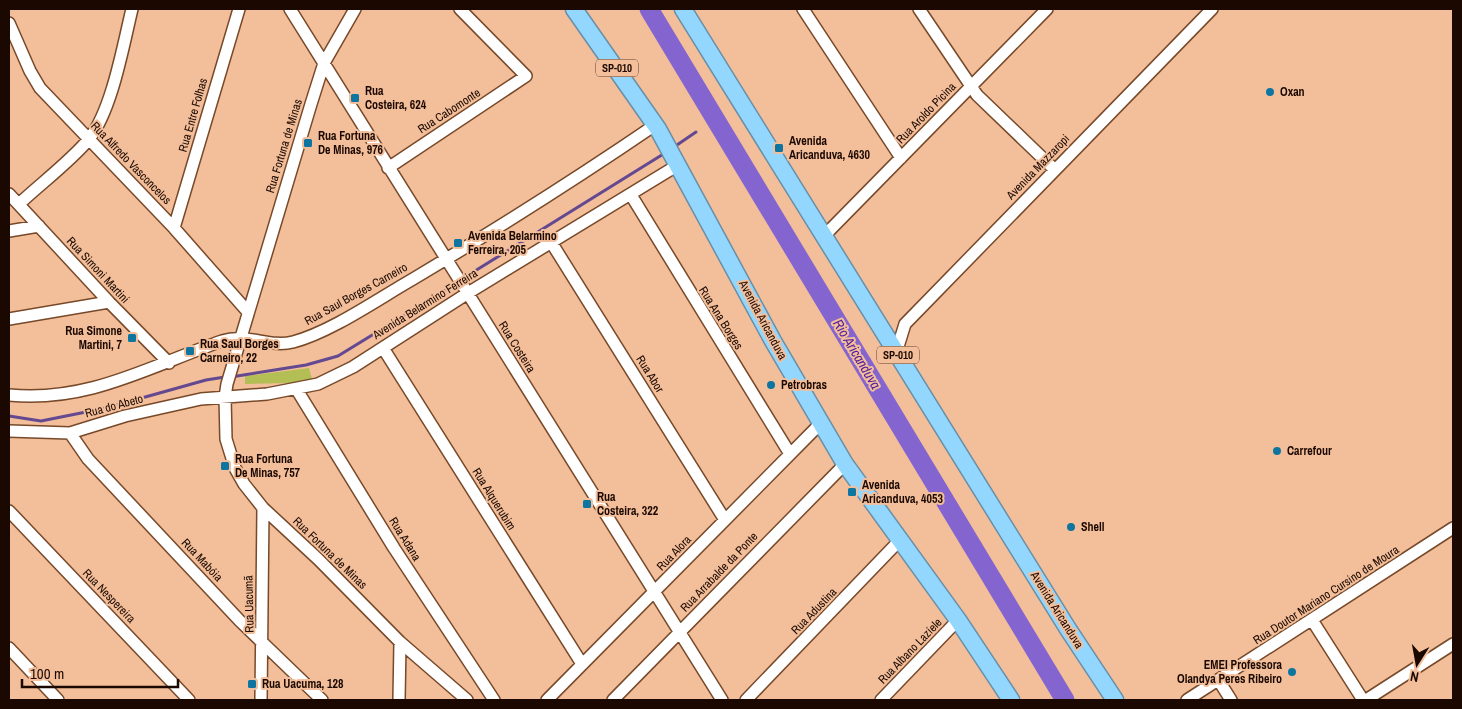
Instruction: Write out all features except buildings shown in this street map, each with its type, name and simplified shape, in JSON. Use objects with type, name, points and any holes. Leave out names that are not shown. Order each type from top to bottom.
[{"type":"highway","name":"Avenida Aricanduva","points":[[574,9],[657,127],[820,424],[845,464],[958,620],[1009,700]]},
{"type":"highway","name":"Avenida Aricanduva","points":[[683,9],[1068,629],[1115,700]]},
{"type":"street","points":[[19,204],[88,139],[105,108],[132,9]]},
{"type":"street","name":"Rua Entre Folhas","points":[[174,228],[239,9]]},
{"type":"street","name":"Rua Costeira","points":[[290,9],[678,633],[722,700]]},
{"type":"street","name":"Rua Fortuna de Minas","points":[[355,9],[324,63],[248,312],[227,384],[225,397],[226,439],[235,468],[263,508],[318,559],[400,642],[467,700]]},
{"type":"street","name":"Rua Cabomonte","points":[[388,168],[525,78],[524,72],[460,9]]},
{"type":"street","points":[[803,9],[900,158]]},
{"type":"street","points":[[919,9],[977,95],[1055,170]]},
{"type":"street","name":"Rua Aroldo Picina","points":[[824,236],[971,86],[1035,13],[1047,9]]},
{"type":"street","name":"Avenida Mazzaropi","points":[[896,353],[905,324],[1212,9]]},
{"type":"street","name":"Rua Alfredo Vasconcelos","points":[[9,23],[30,71],[40,88],[174,228],[248,312]]},
{"type":"street","name":"Rua Saul Borges Carneiro","points":[[9,395],[50,397],[79,393],[169,363],[223,341],[242,337],[276,343],[292,342],[335,323],[448,263],[657,127]]},
{"type":"street","name":"Avenida Belarmino Ferreira","points":[[225,397],[298,390],[337,376],[383,348],[465,288],[551,242],[631,195],[677,162]]},
{"type":"street","name":"Rua Simoni Martini","points":[[9,194],[109,302],[169,363]]},
{"type":"street","name":"Rua Ana Borges","points":[[631,195],[790,454]]},
{"type":"street","points":[[9,230],[39,226]]},
{"type":"street","name":"Rua Abor","points":[[551,242],[724,520]]},
{"type":"street","points":[[9,319],[109,302]]},
{"type":"street","name":"Rua Alquerubim","points":[[383,348],[582,664]]},
{"type":"street","name":"Rua Adana","points":[[298,390],[394,548],[494,700]]},
{"type":"street","name":"Rua do Abeto","points":[[9,431],[70,433],[125,416],[201,399],[225,397]]},
{"type":"street","name":"Rua Alora","points":[[547,700],[820,424]]},
{"type":"street","name":"Rua Mabóia","points":[[70,433],[88,459],[263,644],[322,700]]},
{"type":"street","name":"Rua Arrabalde da Ponte","points":[[613,700],[845,464]]},
{"type":"street","name":"Rua Uacumã","points":[[261,700],[263,508]]},
{"type":"street","name":"Rua Nespereira","points":[[9,511],[189,700]]},
{"type":"street","name":"Rua Doutor Mariano Cursino de Moura","points":[[1187,700],[1453,528]]},
{"type":"street","name":"Rua Adustina","points":[[746,700],[900,540]]},
{"type":"street","name":"Rua Albano Lazíele","points":[[881,700],[958,620]]},
{"type":"street","points":[[1312,620],[1364,700],[1453,644]]},
{"type":"street","points":[[399,700],[400,642]]},
{"type":"street","points":[[9,648],[58,700]]},
{"type":"street","points":[[1219,680],[1231,700]]},
{"type":"green space","points":[[309,368],[312,379],[289,383],[245,384],[245,376]]},
{"type":"waterway","name":"Rio Aricanduva","points":[[649,9],[1065,700]]},
{"type":"waterway","points":[[674,147],[696,132]]},
{"type":"waterway","points":[[462,279],[665,153]]},
{"type":"waterway","points":[[231,377],[306,365],[338,356],[457,283]]},
{"type":"waterway","points":[[9,416],[41,421],[106,408],[206,380],[225,377]]},
{"type":"place","name":"Oxan","points":[[1270,92]]},
{"type":"place","name":"Rua Costeira, 624","points":[[355,98]]},
{"type":"place","name":"Rua Fortuna De Minas, 976","points":[[308,143]]},
{"type":"place","name":"Avenida Aricanduva, 4630","points":[[779,148]]},
{"type":"place","name":"Avenida Belarmino Ferreira, 205","points":[[458,243]]},
{"type":"place","name":"Rua Simone Martini, 7","points":[[132,338]]},
{"type":"place","name":"Rua Saul Borges Carneiro, 22","points":[[190,351]]},
{"type":"place","name":"Petrobras","points":[[771,385]]},
{"type":"place","name":"Carrefour","points":[[1277,451]]},
{"type":"place","name":"Rua Fortuna De Minas, 757","points":[[225,466]]},
{"type":"place","name":"Avenida Aricanduva, 4053","points":[[852,492]]},
{"type":"place","name":"Rua Costeira, 322","points":[[587,504]]},
{"type":"place","name":"Shell","points":[[1071,527]]},
{"type":"place","name":"EMEI Professora Olandya Peres Ribeiro","points":[[1292,672]]},
{"type":"place","name":"Rua Uacuma, 128","points":[[252,684]]}]
